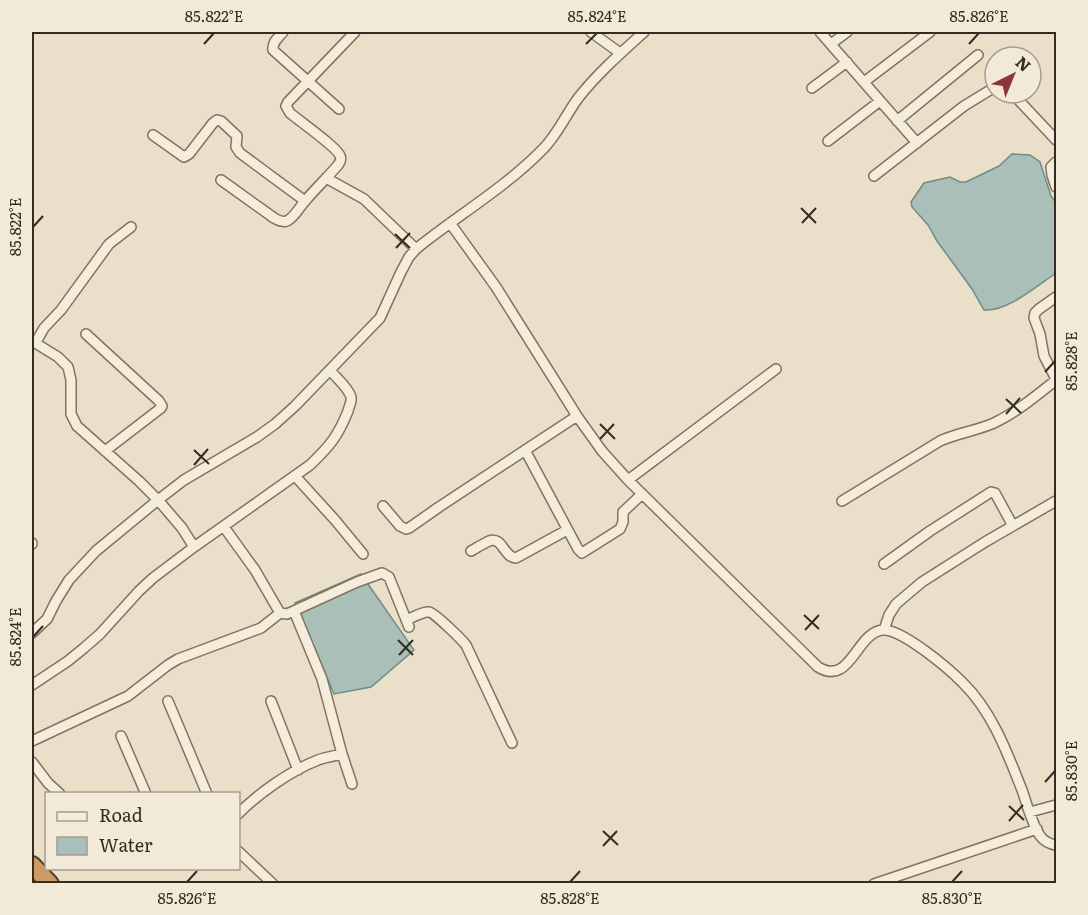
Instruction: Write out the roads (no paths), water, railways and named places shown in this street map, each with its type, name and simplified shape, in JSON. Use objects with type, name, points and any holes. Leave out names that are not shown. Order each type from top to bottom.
[{"type":"highway","points":[[32,865],[50,884]]},
{"type":"street","points":[[283,32],[274,41],[273,50],[339,109]]},
{"type":"street","points":[[221,180],[274,218],[285,222],[338,165],[341,161],[340,156],[333,147],[290,113],[286,106],[355,32]]},
{"type":"street","points":[[591,32],[620,53]]},
{"type":"street","points":[[32,633],[46,619],[69,580],[96,551],[184,480],[257,437],[295,406],[380,318],[401,272],[416,249],[543,149],[581,94],[620,53],[644,32]]},
{"type":"street","points":[[820,32],[917,143]]},
{"type":"street","points":[[831,44],[846,32]]},
{"type":"street","points":[[864,82],[930,32]]},
{"type":"street","points":[[897,121],[978,55]]},
{"type":"street","points":[[813,88],[847,62]]},
{"type":"street","points":[[874,176],[983,94]]},
{"type":"street","points":[[828,141],[880,101]]},
{"type":"street","points":[[1023,105],[1056,140]]},
{"type":"street","points":[[153,135],[184,157],[189,154],[213,123],[217,120],[221,121],[237,136],[236,147],[240,153],[304,201]]},
{"type":"street","points":[[1056,162],[1051,167],[1056,187]]},
{"type":"street","points":[[326,178],[364,199],[416,249]]},
{"type":"street","points":[[450,224],[518,321],[577,416],[602,451],[628,480],[824,671],[832,672],[845,666],[868,638],[884,630],[902,635],[942,663],[963,682],[988,714],[1008,754],[1037,829],[1045,841],[1056,845]]},
{"type":"street","points":[[131,227],[109,244],[61,310],[34,342],[58,357],[68,368],[71,380],[70,406],[77,426],[158,500],[182,528],[194,547]]},
{"type":"street","points":[[842,501],[940,441],[955,434],[978,429],[1013,412],[1056,379],[1052,361],[1044,356],[1034,318],[1039,309],[1056,297]]},
{"type":"street","points":[[86,334],[133,376],[162,406],[105,451]]},
{"type":"street","points":[[628,480],[776,369]]},
{"type":"street","points":[[32,685],[84,648],[139,591],[194,547],[295,477],[318,458],[340,431],[351,402],[347,391],[330,370]]},
{"type":"street","points":[[383,506],[400,526],[409,528],[577,416]]},
{"type":"street","points":[[525,450],[579,552],[585,552],[620,529],[623,512],[642,494]]},
{"type":"street","points":[[295,477],[363,554]]},
{"type":"street","points":[[884,564],[991,492],[995,493],[1013,526]]},
{"type":"street","points":[[884,630],[889,615],[906,595],[944,568],[1056,501]]},
{"type":"street","points":[[224,527],[255,570],[280,613]]},
{"type":"street","points":[[471,551],[490,540],[495,540],[509,556],[516,558],[567,530]]},
{"type":"street","points":[[32,741],[128,696],[178,659],[261,628],[280,613],[287,614],[382,573],[389,577],[408,624],[427,611],[431,612],[461,638],[512,743]]},
{"type":"street","points":[[294,611],[322,679],[352,784]]},
{"type":"street","points":[[168,701],[206,792]]},
{"type":"street","points":[[271,701],[298,770]]},
{"type":"street","points":[[120,736],[145,792]]},
{"type":"street","points":[[240,812],[268,789],[298,770],[322,759],[342,754]]},
{"type":"street","points":[[32,762],[58,792]]},
{"type":"street","points":[[1030,812],[1056,805]]},
{"type":"street","points":[[874,884],[1037,829]]},
{"type":"street","points":[[240,853],[273,884]]},
{"type":"water","points":[[1012,154],[1030,155],[1040,162],[1051,196],[1056,203],[1056,273],[1012,303],[993,310],[984,310],[928,225],[912,207],[911,202],[924,183],[950,177],[966,182],[999,166]]},
{"type":"water","points":[[361,574],[414,650],[371,687],[334,694],[295,603]]}]
